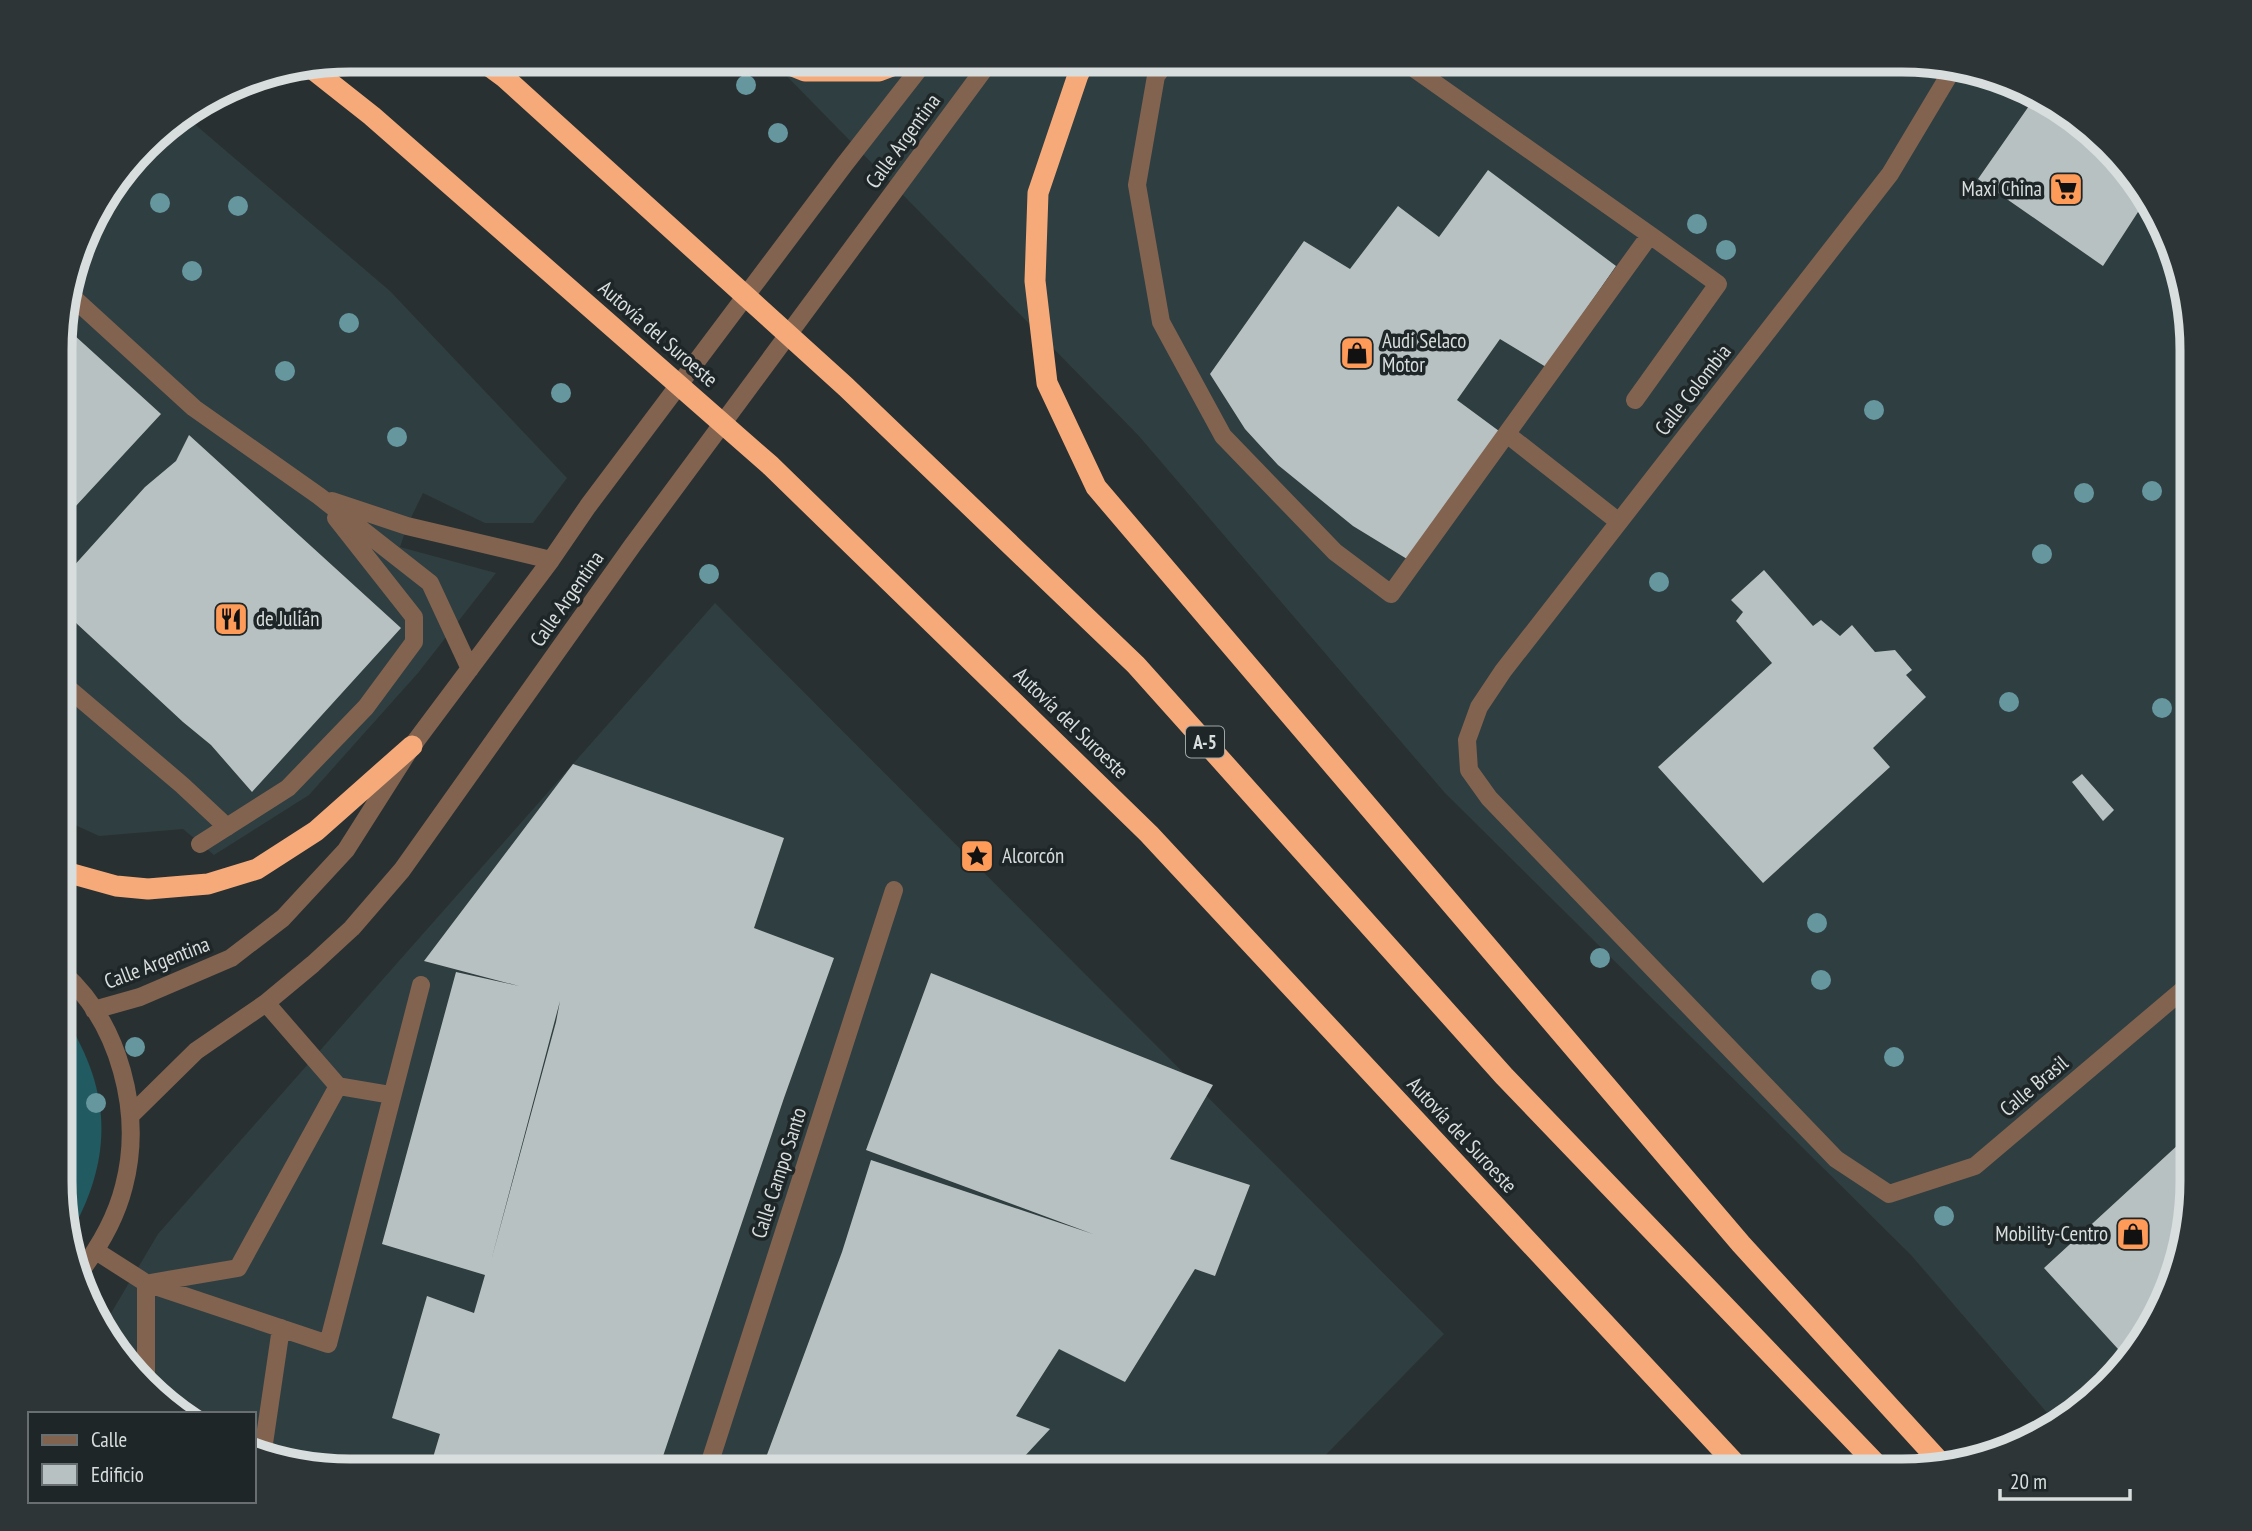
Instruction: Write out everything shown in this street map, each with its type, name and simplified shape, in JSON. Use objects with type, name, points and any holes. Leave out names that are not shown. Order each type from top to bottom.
[{"type":"highway","name":"A-5","points":[[497,72],[846,387],[1136,665],[1504,1076],[1871,1459]]},
{"type":"highway","points":[[1080,72],[1038,193],[1035,281],[1047,383],[1096,487],[1732,1233],[1936,1457]]},
{"type":"highway","name":"Autovía del Suroeste","points":[[318,73],[372,116],[771,466],[1149,834],[1731,1459]]},
{"type":"highway","points":[[72,874],[116,886],[148,889],[208,884],[257,869],[316,831],[412,746]]},
{"type":"street","name":"Calle Argentina","points":[[94,1010],[140,997],[232,958],[283,918],[346,850],[412,746],[588,506],[917,72]]},
{"type":"street","name":"Calle Argentina","points":[[130,1116],[195,1051],[266,1003],[352,929],[402,870],[632,546],[982,72]]},
{"type":"street","points":[[1159,72],[1156,76],[1137,185],[1161,321],[1223,436],[1335,552],[1391,594],[1650,236]]},
{"type":"street","points":[[1419,72],[1718,284],[1635,400]]},
{"type":"street","name":"Calle Colombia","points":[[1889,1194],[1836,1159],[1489,798],[1469,770],[1467,740],[1479,707],[1503,671],[1890,174],[1949,76]]},
{"type":"street","points":[[76,300],[194,408],[319,496],[430,583],[470,668]]},
{"type":"street","points":[[1508,435],[1619,522]]},
{"type":"street","points":[[319,496],[407,526],[551,560]]},
{"type":"street","points":[[200,844],[288,788],[366,707],[414,642],[414,617],[319,496]]},
{"type":"street","points":[[72,692],[227,827]]},
{"type":"street","name":"Calle Campo Santo","points":[[711,1459],[894,890]]},
{"type":"street","points":[[72,984],[94,1010],[119,1060],[130,1116],[130,1152],[124,1186],[112,1219],[96,1251],[85,1266]]},
{"type":"street","points":[[96,1251],[146,1283],[328,1344],[421,985]]},
{"type":"street","name":"Calle Brasil","points":[[1889,1194],[1975,1166],[2180,992]]},
{"type":"street","points":[[266,1003],[338,1086],[391,1095]]},
{"type":"street","points":[[146,1283],[238,1268],[338,1086]]},
{"type":"street","points":[[146,1283],[146,1370]]},
{"type":"street","points":[[264,1446],[281,1328]]},
{"type":"shaded area","points":[[783,72],[1921,72],[1975,81],[2025,100],[2072,129],[2099,153],[2123,180],[2152,227],[2171,277],[2180,331],[2180,1200],[2171,1254],[2152,1304],[2123,1351],[2099,1378],[2072,1402],[2050,1416],[1911,1255],[1445,793],[1138,435]]},
{"type":"shaded area","points":[[191,121],[390,291],[567,478],[533,523],[485,523],[423,493],[400,547],[496,573],[418,673],[309,795],[214,855],[183,829],[99,836],[72,824],[74,313],[86,260],[109,210],[129,180],[153,153]]},
{"type":"shaded area","points":[[715,603],[1444,1334],[1322,1459],[331,1459],[295,1454],[256,1443],[256,1412],[195,1412],[153,1378],[129,1351],[108,1319],[158,1234]]},
{"type":"shaded area","points":[[72,1030],[91,1070],[101,1125],[100,1152],[94,1180],[75,1224],[72,1200]]},
{"type":"building","name":"Maxi China","points":[[2031,103],[2072,129],[2099,153],[2123,180],[2147,218],[2138,212],[2103,266],[1978,179]]},
{"type":"building","name":"Audi Selaco Motor","points":[[1488,170],[1616,266],[1546,367],[1500,339],[1457,400],[1499,431],[1407,559],[1353,526],[1278,465],[1245,429],[1210,374],[1304,241],[1350,269],[1398,206],[1439,237]]},
{"type":"building","points":[[72,333],[161,414],[72,510]]},
{"type":"building","name":"de Julián","points":[[189,435],[401,628],[252,792],[211,745],[72,619],[72,568],[145,487],[176,461]]},
{"type":"building","points":[[1764,570],[1813,626],[1821,620],[1840,636],[1852,625],[1875,652],[1895,650],[1912,670],[1906,675],[1926,697],[1873,748],[1890,767],[1763,883],[1658,767],[1772,663],[1736,621],[1743,612],[1731,600]]},
{"type":"building","points":[[573,764],[784,838],[754,928],[834,958],[662,1459],[433,1459],[440,1434],[392,1418],[427,1296],[474,1313],[485,1275],[382,1244],[456,972],[519,986],[424,961]],"holes":[[[560,1001],[556,1022],[491,1261]]]},
{"type":"building","points":[[2082,774],[2114,810],[2103,821],[2072,782]]},
{"type":"building","points":[[931,973],[1213,1085],[1170,1159],[1250,1185],[1215,1276],[1195,1269],[1125,1382],[1059,1349],[1016,1416],[1050,1429],[1022,1459],[765,1459],[842,1252],[871,1160],[1093,1234],[866,1150]]},
{"type":"building","name":"Mobility-Centro","points":[[2180,1143],[2180,1200],[2171,1254],[2152,1304],[2121,1353],[2044,1268]]},
{"type":"place","name":"Maxi China","points":[[2066,189]]},
{"type":"place","name":"Audi Selaco Motor","points":[[1357,353]]},
{"type":"place","name":"de Julián","points":[[231,619]]},
{"type":"place","name":"Alcorcón","points":[[977,856]]},
{"type":"place","name":"Mobility-Centro","points":[[2133,1234]]}]
